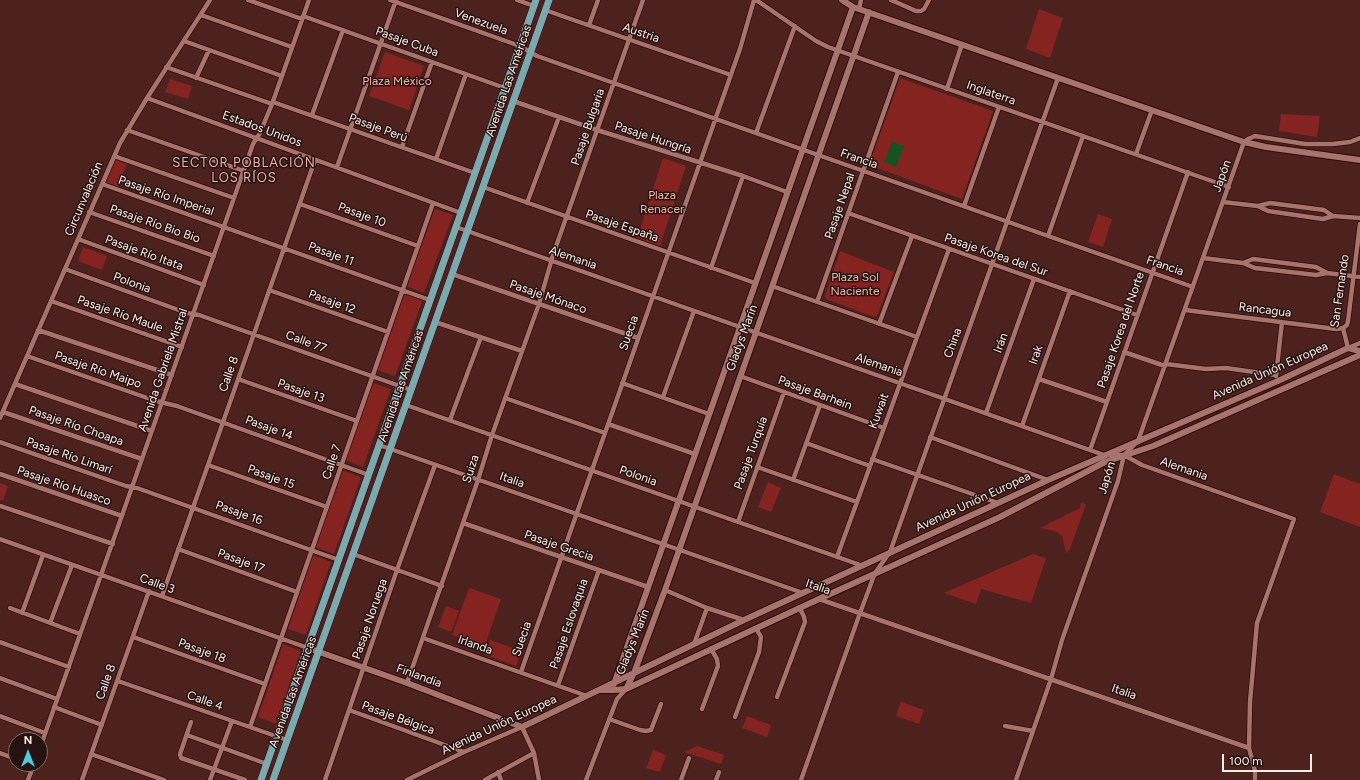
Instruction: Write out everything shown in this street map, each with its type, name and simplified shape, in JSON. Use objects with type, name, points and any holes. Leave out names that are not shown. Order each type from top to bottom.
[{"type":"main road","name":"Avenida Las Américas","points":[[273,780],[549,0]]},
{"type":"main road","name":"Avenida Las Américas","points":[[261,780],[535,3]]},
{"type":"street","name":"Circunvalación","points":[[0,418],[114,156],[127,130],[210,0]]},
{"type":"street","name":"Pasaje Cuba","points":[[248,0],[343,30],[505,88]]},
{"type":"street","name":"Avenida Gabriela Mistral","points":[[45,732],[253,144],[258,138],[273,103],[309,0]]},
{"type":"street","points":[[517,0],[535,3]]},
{"type":"street","points":[[589,26],[598,0]]},
{"type":"street","name":"Pasaje Bulgaria","points":[[552,261],[643,0]]},
{"type":"street","name":"Inglaterra","points":[[755,0],[822,44],[837,51],[1229,187]]},
{"type":"street","name":"Suecia","points":[[521,672],[731,75],[755,0]]},
{"type":"street","points":[[842,0],[856,8],[1244,142],[1266,147],[1360,160]]},
{"type":"street","points":[[856,8],[861,0]]},
{"type":"street","points":[[891,0],[916,11],[921,11],[924,9],[928,0]]},
{"type":"street","points":[[337,167],[394,1]]},
{"type":"street","name":"Venezuela","points":[[394,1],[520,46]]},
{"type":"street","name":"Gladys Marín","points":[[856,8],[837,51],[614,683],[614,690],[617,699],[626,689],[634,673],[665,590],[869,12]]},
{"type":"street","name":"Austria","points":[[545,10],[731,75]]},
{"type":"street","points":[[201,15],[292,47]]},
{"type":"street","points":[[756,133],[795,26]]},
{"type":"street","points":[[312,115],[343,30]]},
{"type":"street","points":[[184,41],[282,76]]},
{"type":"street","points":[[947,89],[962,44]]},
{"type":"street","name":"Francia","points":[[520,46],[530,53],[1193,287]]},
{"type":"street","points":[[196,78],[209,50]]},
{"type":"street","points":[[402,147],[432,62]]},
{"type":"street","name":"Pasaje Perú","points":[[166,67],[312,115],[475,173]]},
{"type":"street","name":"Pasaje Nepal","points":[[817,302],[898,72]]},
{"type":"street","points":[[436,160],[466,74]]},
{"type":"street","name":"China","points":[[801,780],[875,573],[890,552],[1058,78]]},
{"type":"street","name":"Estados Unidos","points":[[147,98],[461,213]]},
{"type":"street","name":"Pasaje Hungría","points":[[513,101],[597,130],[743,176],[787,192]]},
{"type":"street","points":[[964,206],[999,107]]},
{"type":"street","points":[[1136,154],[1152,110]]},
{"type":"street","points":[[527,203],[559,117]]},
{"type":"street","points":[[127,130],[244,171]]},
{"type":"street","points":[[1048,236],[1083,136]]},
{"type":"street","points":[[1244,142],[1255,136],[1304,144],[1333,144],[1350,142],[1360,138]]},
{"type":"street","name":"Japón","points":[[1016,780],[1051,679],[1062,640],[1118,481],[1124,455],[1138,441],[1244,142]]},
{"type":"street","points":[[114,156],[234,198]]},
{"type":"street","name":"Calle 8","points":[[162,596],[315,160]]},
{"type":"street","name":"Pasaje Korea del Norte","points":[[1090,450],[1188,172]]},
{"type":"street","points":[[711,268],[743,176]]},
{"type":"street","name":"Pasaje Río Imperial","points":[[102,184],[224,226]]},
{"type":"street","name":"Pasaje España","points":[[483,188],[755,283]]},
{"type":"street","points":[[1223,202],[1258,206],[1268,211],[1323,219],[1333,216],[1360,218]]},
{"type":"street","name":"Calle 7","points":[[250,727],[433,203]]},
{"type":"street","points":[[1258,206],[1270,203],[1324,210],[1333,216]]},
{"type":"street","name":"Pasaje 10","points":[[300,204],[418,246]]},
{"type":"street","name":"Pasaje Río Bio Bio","points":[[90,212],[214,256]]},
{"type":"street","name":"Pasaje Korea del Sur","points":[[848,213],[1137,315]]},
{"type":"street","name":"San Fernando","points":[[1348,348],[1343,328],[1347,325],[1348,321],[1360,224]]},
{"type":"street","name":"Pasaje 11","points":[[224,226],[430,300]]},
{"type":"street","name":"Alemania","points":[[456,227],[1104,455],[1124,455],[1142,465],[1294,519],[1258,623],[1250,702],[1249,748]]},
{"type":"street","points":[[879,324],[912,236]]},
{"type":"street","name":"Pasaje Río Itata","points":[[78,239],[204,285]]},
{"type":"street","name":"Kuwait","points":[[837,556],[949,249]]},
{"type":"street","points":[[1203,258],[1244,263],[1255,268],[1316,276],[1327,273],[1360,277]]},
{"type":"street","points":[[1244,263],[1253,259],[1318,267],[1327,273]]},
{"type":"street","name":"Suiza","points":[[407,683],[442,586],[492,435],[539,304],[552,261]]},
{"type":"street","name":"Polonia","points":[[65,269],[187,313],[194,314]]},
{"type":"street","name":"Pasaje Mónaco","points":[[452,274],[638,338]]},
{"type":"street","name":"Irán","points":[[986,413],[1034,279]]},
{"type":"street","points":[[772,286],[917,337]]},
{"type":"street","name":"Pasaje 12","points":[[270,290],[388,332]]},
{"type":"street","name":"Irak","points":[[1022,426],[1070,291]]},
{"type":"street","name":"Pasaje Río Maule","points":[[51,301],[182,347]]},
{"type":"street","name":"Rancagua","points":[[1185,310],[1336,329],[1343,328]]},
{"type":"street","points":[[663,397],[694,311]]},
{"type":"street","name":"Calle 77","points":[[194,314],[411,390]]},
{"type":"street","points":[[435,322],[522,351]]},
{"type":"street","points":[[1124,352],[1165,365],[1206,369],[1226,368],[1276,378],[1282,322]]},
{"type":"street","points":[[38,330],[172,375]]},
{"type":"street","points":[[450,420],[481,337]]},
{"type":"street","name":"Avenida Unión Europea","points":[[408,780],[464,752],[522,727],[744,620],[863,566],[890,552],[1276,378],[1360,343]]},
{"type":"street","points":[[1348,348],[1360,351]]},
{"type":"street","name":"Avenida Unión Europea","points":[[600,690],[626,689],[875,573],[1000,517],[1105,462],[1153,446],[1360,355]]},
{"type":"street","name":"Pasaje Río Maipo","points":[[27,356],[163,402]]},
{"type":"street","name":"Pasaje Barhein","points":[[740,376],[884,428]]},
{"type":"street","name":"Pasaje 13","points":[[238,379],[357,421]]},
{"type":"street","points":[[1039,379],[1107,402]]},
{"type":"street","points":[[622,383],[709,414]]},
{"type":"street","points":[[15,384],[152,431]]},
{"type":"street","name":"Pasaje Turquía","points":[[738,522],[784,392]]},
{"type":"street","points":[[505,398],[605,433]]},
{"type":"street","name":"Pasaje 14","points":[[163,402],[369,475]]},
{"type":"street","name":"Polonia","points":[[406,405],[863,566]]},
{"type":"street","points":[[793,480],[820,405]]},
{"type":"street","name":"Pasaje Río Choapa","points":[[3,412],[142,459]]},
{"type":"street","points":[[608,424],[695,454]]},
{"type":"street","points":[[930,437],[1048,480]]},
{"type":"street","name":"Pasaje Río Limarí","points":[[0,442],[133,487]]},
{"type":"street","points":[[806,443],[870,466]]},
{"type":"street","name":"Italia","points":[[379,445],[1249,748]]},
{"type":"street","points":[[872,459],[916,476],[998,503]]},
{"type":"street","name":"Pasaje 15","points":[[208,465],[327,507]]},
{"type":"street","name":"Pasaje Noruega","points":[[325,780],[363,667],[435,465]]},
{"type":"street","points":[[757,467],[856,502]]},
{"type":"street","name":"Pasaje Río Huasco","points":[[0,474],[122,516]]},
{"type":"street","name":"Pasaje 16","points":[[133,487],[339,560]]},
{"type":"street","points":[[0,506],[112,544]]},
{"type":"street","name":"Pasaje Grecia","points":[[463,523],[648,587]]},
{"type":"street","name":"Calle 3","points":[[0,539],[308,648]]},
{"type":"street","name":"Pasaje 17","points":[[178,549],[297,592]]},
{"type":"street","points":[[353,554],[442,586]]},
{"type":"street","points":[[22,613],[43,555]]},
{"type":"street","points":[[50,623],[72,565]]},
{"type":"street","name":"Pasaje Eslovaquia","points":[[558,685],[599,570]]},
{"type":"street","points":[[665,590],[707,608],[744,620]]},
{"type":"street","name":"Calle 8","points":[[82,780],[149,591]]},
{"type":"street","points":[[10,608],[80,634]]},
{"type":"street","points":[[694,644],[707,608]]},
{"type":"street","points":[[778,696],[804,628],[804,617],[800,608]]},
{"type":"street","points":[[735,717],[759,652],[761,637],[756,628]]},
{"type":"street","name":"Pasaje 18","points":[[133,637],[265,684]]},
{"type":"street","name":"Irlanda","points":[[423,638],[588,696]]},
{"type":"street","points":[[0,642],[69,667]]},
{"type":"street","name":"Finlandia","points":[[308,648],[407,683],[522,727]]},
{"type":"street","points":[[702,709],[718,666],[717,659],[711,649]]},
{"type":"street","points":[[0,678],[57,699]]},
{"type":"street","name":"Calle 4","points":[[118,680],[287,740]]},
{"type":"street","points":[[586,780],[617,699]]},
{"type":"street","points":[[609,719],[640,730],[651,730],[661,704]]},
{"type":"street","points":[[54,707],[102,725]]},
{"type":"street","name":"Pasaje Bélgica","points":[[349,710],[464,752]]},
{"type":"street","points":[[0,716],[42,732]]},
{"type":"street","points":[[210,780],[232,721]]},
{"type":"street","points":[[191,722],[180,754],[181,758],[245,780]]},
{"type":"street","points":[[1005,726],[1033,731]]},
{"type":"street","points":[[522,727],[534,753],[539,780]]},
{"type":"street","points":[[187,735],[267,764]]},
{"type":"street","points":[[1249,748],[1255,771],[1255,780]]},
{"type":"street","points":[[485,780],[534,753]]},
{"type":"street","points":[[91,754],[164,780]]},
{"type":"street","points":[[681,780],[689,758]]},
{"type":"street","points":[[498,772],[501,780]]},
{"type":"street","points":[[716,780],[719,772]]},
{"type":"green space","points":[[1039,9],[1063,18],[1050,58],[1026,49]]},
{"type":"green space","name":"Plaza México","points":[[385,52],[424,66],[409,110],[369,96]]},
{"type":"green space","points":[[900,78],[993,111],[962,199],[869,165]]},
{"type":"green space","points":[[170,79],[192,86],[188,99],[165,92]]},
{"type":"green space","points":[[1281,114],[1320,116],[1317,137],[1279,131]]},
{"type":"green space","name":"Plaza Renacer","points":[[663,158],[686,166],[660,246],[637,239]]},
{"type":"green space","points":[[114,159],[127,164],[118,187],[105,182]]},
{"type":"green space","points":[[435,209],[453,215],[424,293],[406,286]]},
{"type":"green space","points":[[1098,214],[1112,219],[1103,247],[1088,242]]},
{"type":"green space","points":[[83,247],[107,256],[102,270],[78,261]]},
{"type":"green space","name":"Plaza Sol Naciente","points":[[840,251],[894,272],[877,316],[874,317],[826,299],[825,296]]},
{"type":"green space","points":[[405,292],[423,299],[395,376],[377,370]]},
{"type":"green space","points":[[373,383],[391,389],[363,467],[345,460]]},
{"type":"green space","points":[[341,470],[361,477],[334,554],[315,547]]},
{"type":"green space","points":[[1334,474],[1360,484],[1360,527],[1320,512]]},
{"type":"green space","points":[[768,482],[781,488],[771,512],[758,507]]},
{"type":"green space","points":[[0,483],[8,486],[3,501],[0,500]]},
{"type":"green space","points":[[1081,503],[1086,504],[1070,549],[1066,553],[1062,536],[1055,531],[1040,528],[1080,508]]},
{"type":"green space","points":[[1033,554],[1046,558],[1031,603],[981,589],[976,604],[944,593]]},
{"type":"green space","points":[[313,555],[331,562],[306,635],[288,629]]},
{"type":"green space","points":[[469,588],[501,599],[485,646],[452,635]]},
{"type":"green space","points":[[446,606],[459,611],[451,632],[438,627]]},
{"type":"green space","points":[[490,640],[521,651],[516,666],[485,655]]},
{"type":"green space","points":[[283,644],[301,651],[276,724],[258,717]]},
{"type":"green space","points":[[901,702],[924,710],[919,724],[896,716]]},
{"type":"green space","points":[[747,716],[771,725],[767,737],[742,728]]},
{"type":"green space","points":[[697,746],[724,755],[721,764],[684,752]]},
{"type":"green space","points":[[653,750],[666,755],[660,772],[646,768]]},
{"type":"shaded area","points":[[892,142],[904,146],[896,167],[884,162]]},
{"type":"district","name":"SECTOR POBLACIÓN LOS RÍOS","points":[[244,170]]}]
